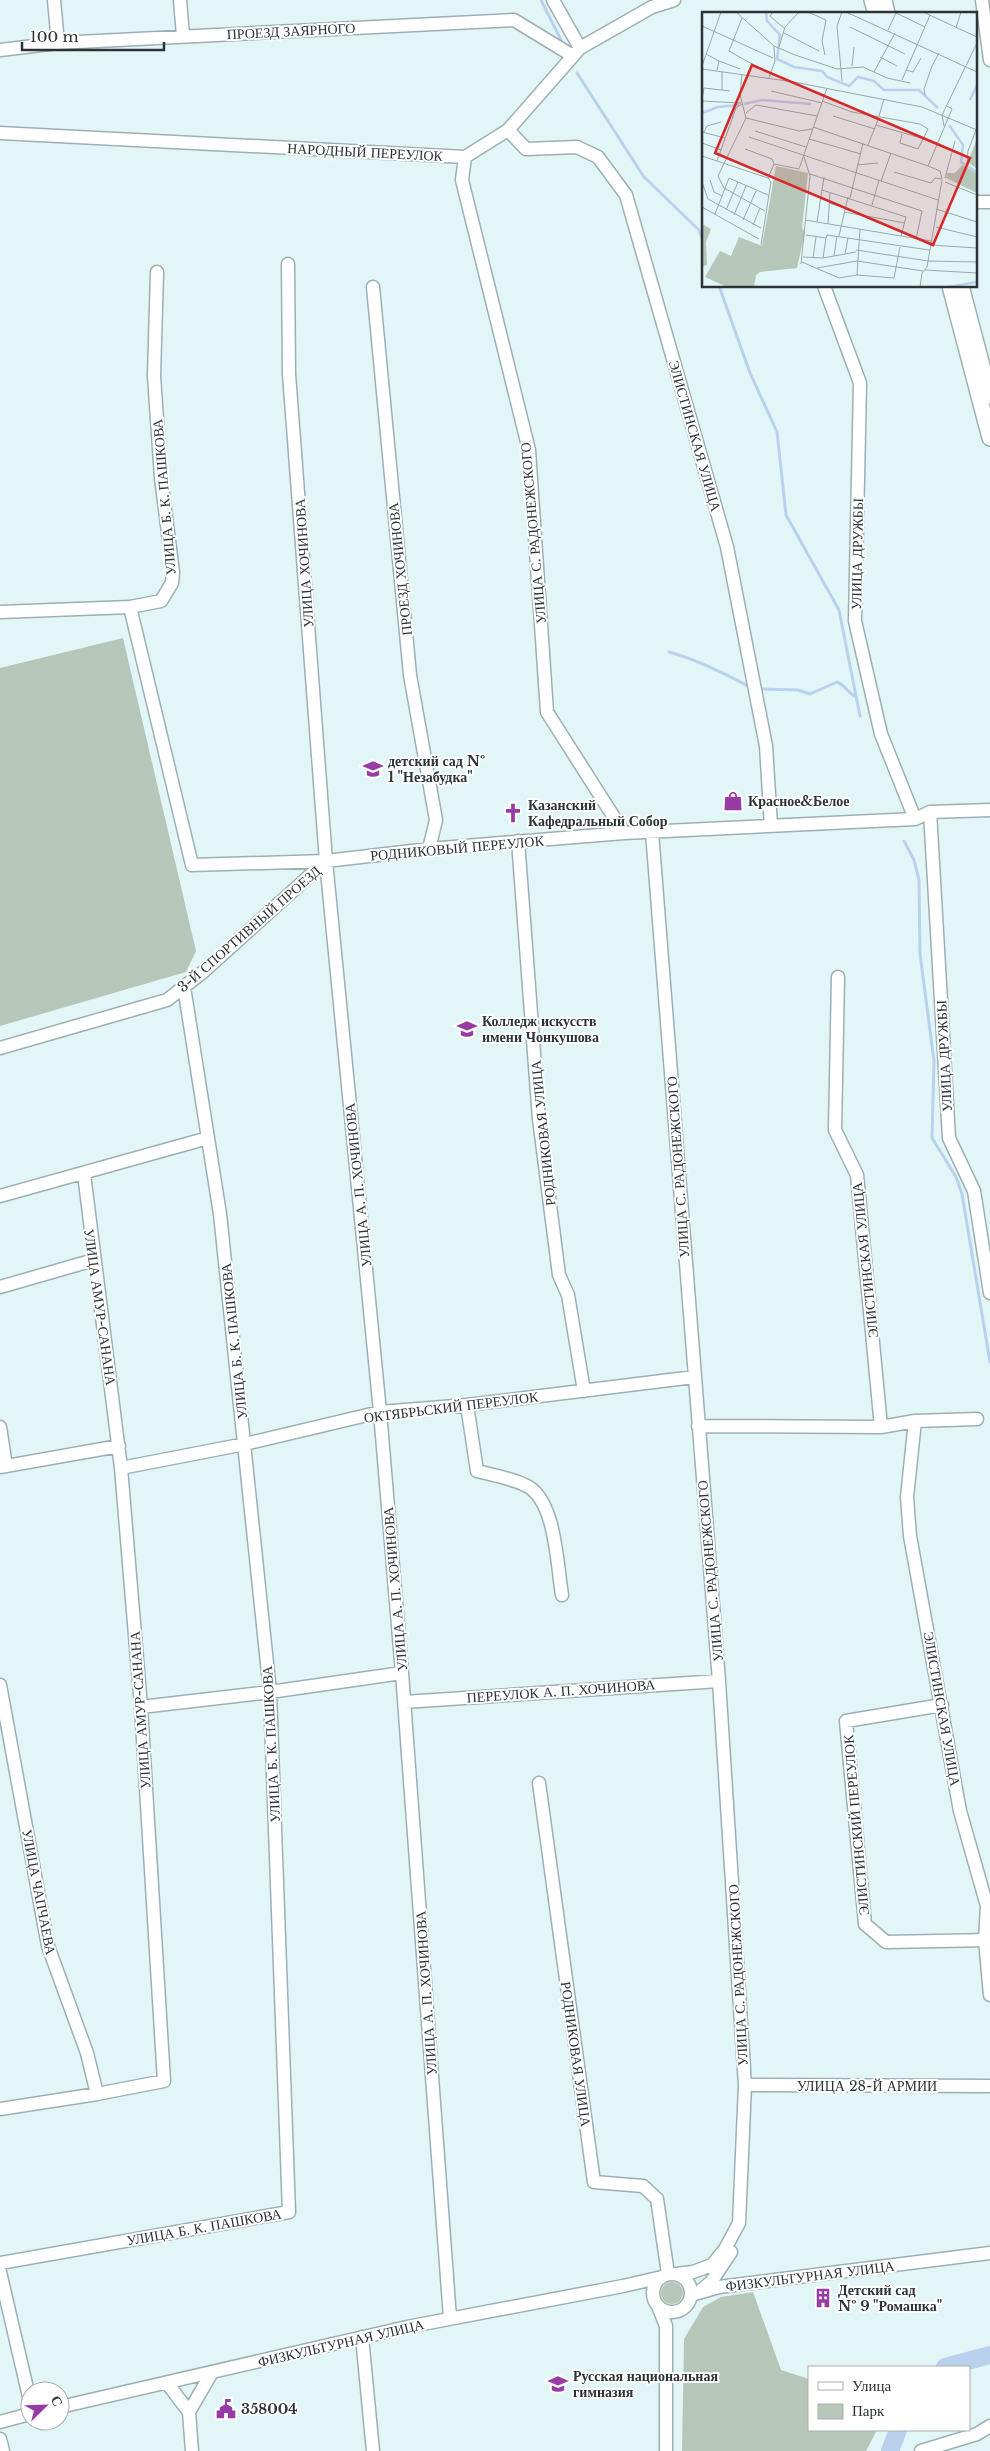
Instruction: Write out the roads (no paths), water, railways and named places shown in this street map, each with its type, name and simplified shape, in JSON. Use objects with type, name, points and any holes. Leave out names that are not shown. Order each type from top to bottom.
[{"type":"main road","points":[[951,288],[990,438]]},
{"type":"main road","points":[[962,288],[990,396]]},
{"type":"street","points":[[54,0],[58,43]]},
{"type":"street","points":[[180,0],[183,36]]},
{"type":"street","points":[[554,0],[576,52]]},
{"type":"street","points":[[465,157],[508,130],[576,52],[652,7],[674,0]]},
{"type":"street","points":[[982,0],[990,60]]},
{"type":"street","name":"ПРОЕЗД ЗАЯРНОГО","points":[[0,50],[58,43],[514,20],[576,52]]},
{"type":"street","name":"ЭЛИСТИНСКАЯ УЛИЦА","points":[[508,130],[526,149],[577,147],[598,157],[626,195],[727,546],[766,746],[771,826]]},
{"type":"street","name":"НАРОДНЫЙ ПЕРЕУЛОК","points":[[0,133],[465,157]]},
{"type":"street","name":"УЛИЦА С. РАДОНЕЖСКОГО","points":[[465,157],[462,180],[529,450],[546,712],[624,833]]},
{"type":"street","name":"УЛИЦА ХОЧИНОВА","points":[[288,264],[289,374],[326,861]]},
{"type":"street","name":"УЛИЦА Б. К. ПАШКОВА","points":[[130,607],[161,601],[172,583],[173,572],[161,478],[154,376],[157,272]]},
{"type":"street","name":"ПРОЕЗД ХОЧИНОВА","points":[[374,288],[410,674],[436,820],[429,849]]},
{"type":"street","name":"УЛИЦА ДРУЖБЫ","points":[[825,288],[860,383],[855,621],[881,734],[915,819]]},
{"type":"street","points":[[0,612],[130,607]]},
{"type":"street","name":"РОДНИКОВЫЙ ПЕРЕУЛОК","points":[[130,607],[192,866],[326,861],[518,841],[624,833],[915,819],[930,812],[990,810]]},
{"type":"street","name":"УЛИЦА ДРУЖБЫ","points":[[930,812],[949,1138],[974,1191],[990,1293]]},
{"type":"street","name":"УЛИЦА С. РАДОНЕЖСКОГО","points":[[652,832],[719,1681],[745,2086],[738,2223],[725,2249],[712,2265],[693,2272],[669,2275]]},
{"type":"street","name":"РОДНИКОВАЯ УЛИЦА","points":[[518,841],[539,1119],[559,1275],[568,1295],[584,1391]]},
{"type":"street","name":"3-Й СПОРТИВНЫЙ ПРОЕЗД","points":[[0,1048],[167,1000],[326,861]]},
{"type":"street","name":"УЛИЦА А. П. ХОЧИНОВА","points":[[326,861],[380,1412],[402,1673],[450,2318]]},
{"type":"street","name":"ЭЛИСТИНСКАЯ УЛИЦА","points":[[838,978],[835,1130],[856,1175],[881,1427]]},
{"type":"street","name":"УЛИЦА Б. К. ПАШКОВА","points":[[0,2263],[289,2212],[270,1692],[220,1214],[184,987]]},
{"type":"street","points":[[0,1196],[208,1138]]},
{"type":"street","name":"УЛИЦА АМУР-САНАНА","points":[[0,2109],[97,2094],[164,2081],[141,1707],[121,1468],[84,1174]]},
{"type":"street","points":[[0,1287],[94,1260]]},
{"type":"street","name":"ОКТЯБРЬСКИЙ ПЕРЕУЛОК","points":[[121,1468],[245,1444],[380,1412],[467,1405],[694,1377]]},
{"type":"street","points":[[467,1405],[477,1471],[527,1485],[538,1495],[548,1511],[562,1595]]},
{"type":"street","points":[[698,1426],[881,1427],[915,1421],[977,1419]]},
{"type":"street","name":"ЭЛИСТИНСКАЯ УЛИЦА","points":[[915,1421],[907,1497],[910,1536],[960,1811],[987,1906],[990,1995]]},
{"type":"street","points":[[0,1427],[3,1467],[119,1446]]},
{"type":"street","points":[[141,1707],[270,1692],[402,1673]]},
{"type":"street","name":"ПЕРЕУЛОК А. П. ХОЧИНОВА","points":[[404,1702],[719,1681]]},
{"type":"street","name":"УЛИЦА ЧАПЧАЕВА","points":[[0,1685],[48,1946],[86,2053],[97,2094]]},
{"type":"street","name":"ЭЛИСТИНСКИЙ ПЕРЕУЛОК","points":[[942,1705],[846,1721],[865,1924],[886,1942],[987,1940]]},
{"type":"street","name":"РОДНИКОВАЯ УЛИЦА","points":[[539,1783],[594,2182],[643,2186],[657,2199],[669,2275]]},
{"type":"street","name":"УЛИЦА 28-Й АРМИИ","points":[[745,2086],[990,2086]]},
{"type":"street","points":[[667,2348],[674,2327],[689,2300],[705,2288],[722,2267],[732,2250],[738,2223]]},
{"type":"street","name":"ФИЗКУЛЬТУРНАЯ УЛИЦА","points":[[623,2286],[639,2290],[670,2312],[676,2312],[689,2300],[719,2287],[990,2253]]},
{"type":"street","points":[[0,2272],[25,2381]]},
{"type":"street","points":[[666,2451],[666,2326],[653,2296],[654,2285],[669,2275],[686,2279],[689,2300]]},
{"type":"street","name":"ФИЗКУЛЬТУРНАЯ УЛИЦА","points":[[70,2405],[211,2374],[362,2337],[450,2318],[623,2286],[669,2275]]},
{"type":"street","points":[[362,2337],[373,2451]]},
{"type":"street","points":[[188,2412],[211,2374]]},
{"type":"street","points":[[167,2384],[188,2412],[192,2451]]},
{"type":"street","points":[[0,2422],[20,2417]]},
{"type":"street","points":[[921,2451],[977,2434],[990,2426]]},
{"type":"street","points":[[0,2439],[3,2451]]},
{"type":"waterway","points":[[541,0],[561,40]]},
{"type":"waterway","points":[[577,73],[644,177],[699,230],[702,238]]},
{"type":"waterway","points":[[720,288],[750,373],[777,432],[786,515],[839,610],[860,716]]},
{"type":"waterway","points":[[669,652],[711,667],[750,687]]},
{"type":"waterway","points":[[759,689],[798,690],[810,694],[837,682],[856,697]]},
{"type":"waterway","points":[[904,841],[914,860],[919,880],[920,954],[934,1061],[932,1138],[956,1177],[962,1194],[990,1362]]},
{"type":"waterway","points":[[949,2366],[990,2355]]},
{"type":"waterway","points":[[890,2451],[898,2431]]},
{"type":"place","name":"детский сад № 1 \"Незабудка\"","points":[[373,769]]},
{"type":"place","name":"Красное&Белое","points":[[733,801]]},
{"type":"place","name":"Казанский Кафедральный Собор","points":[[513,813]]},
{"type":"place","name":"Колледж искусств имени Чонкушова","points":[[467,1029]]},
{"type":"place","name":"Детский сад № 9 \"Ромашка\"","points":[[823,2298]]},
{"type":"place","name":"Русская национальная гимназия","points":[[558,2384]]},
{"type":"place","name":"358004","points":[[226,2409]]}]
